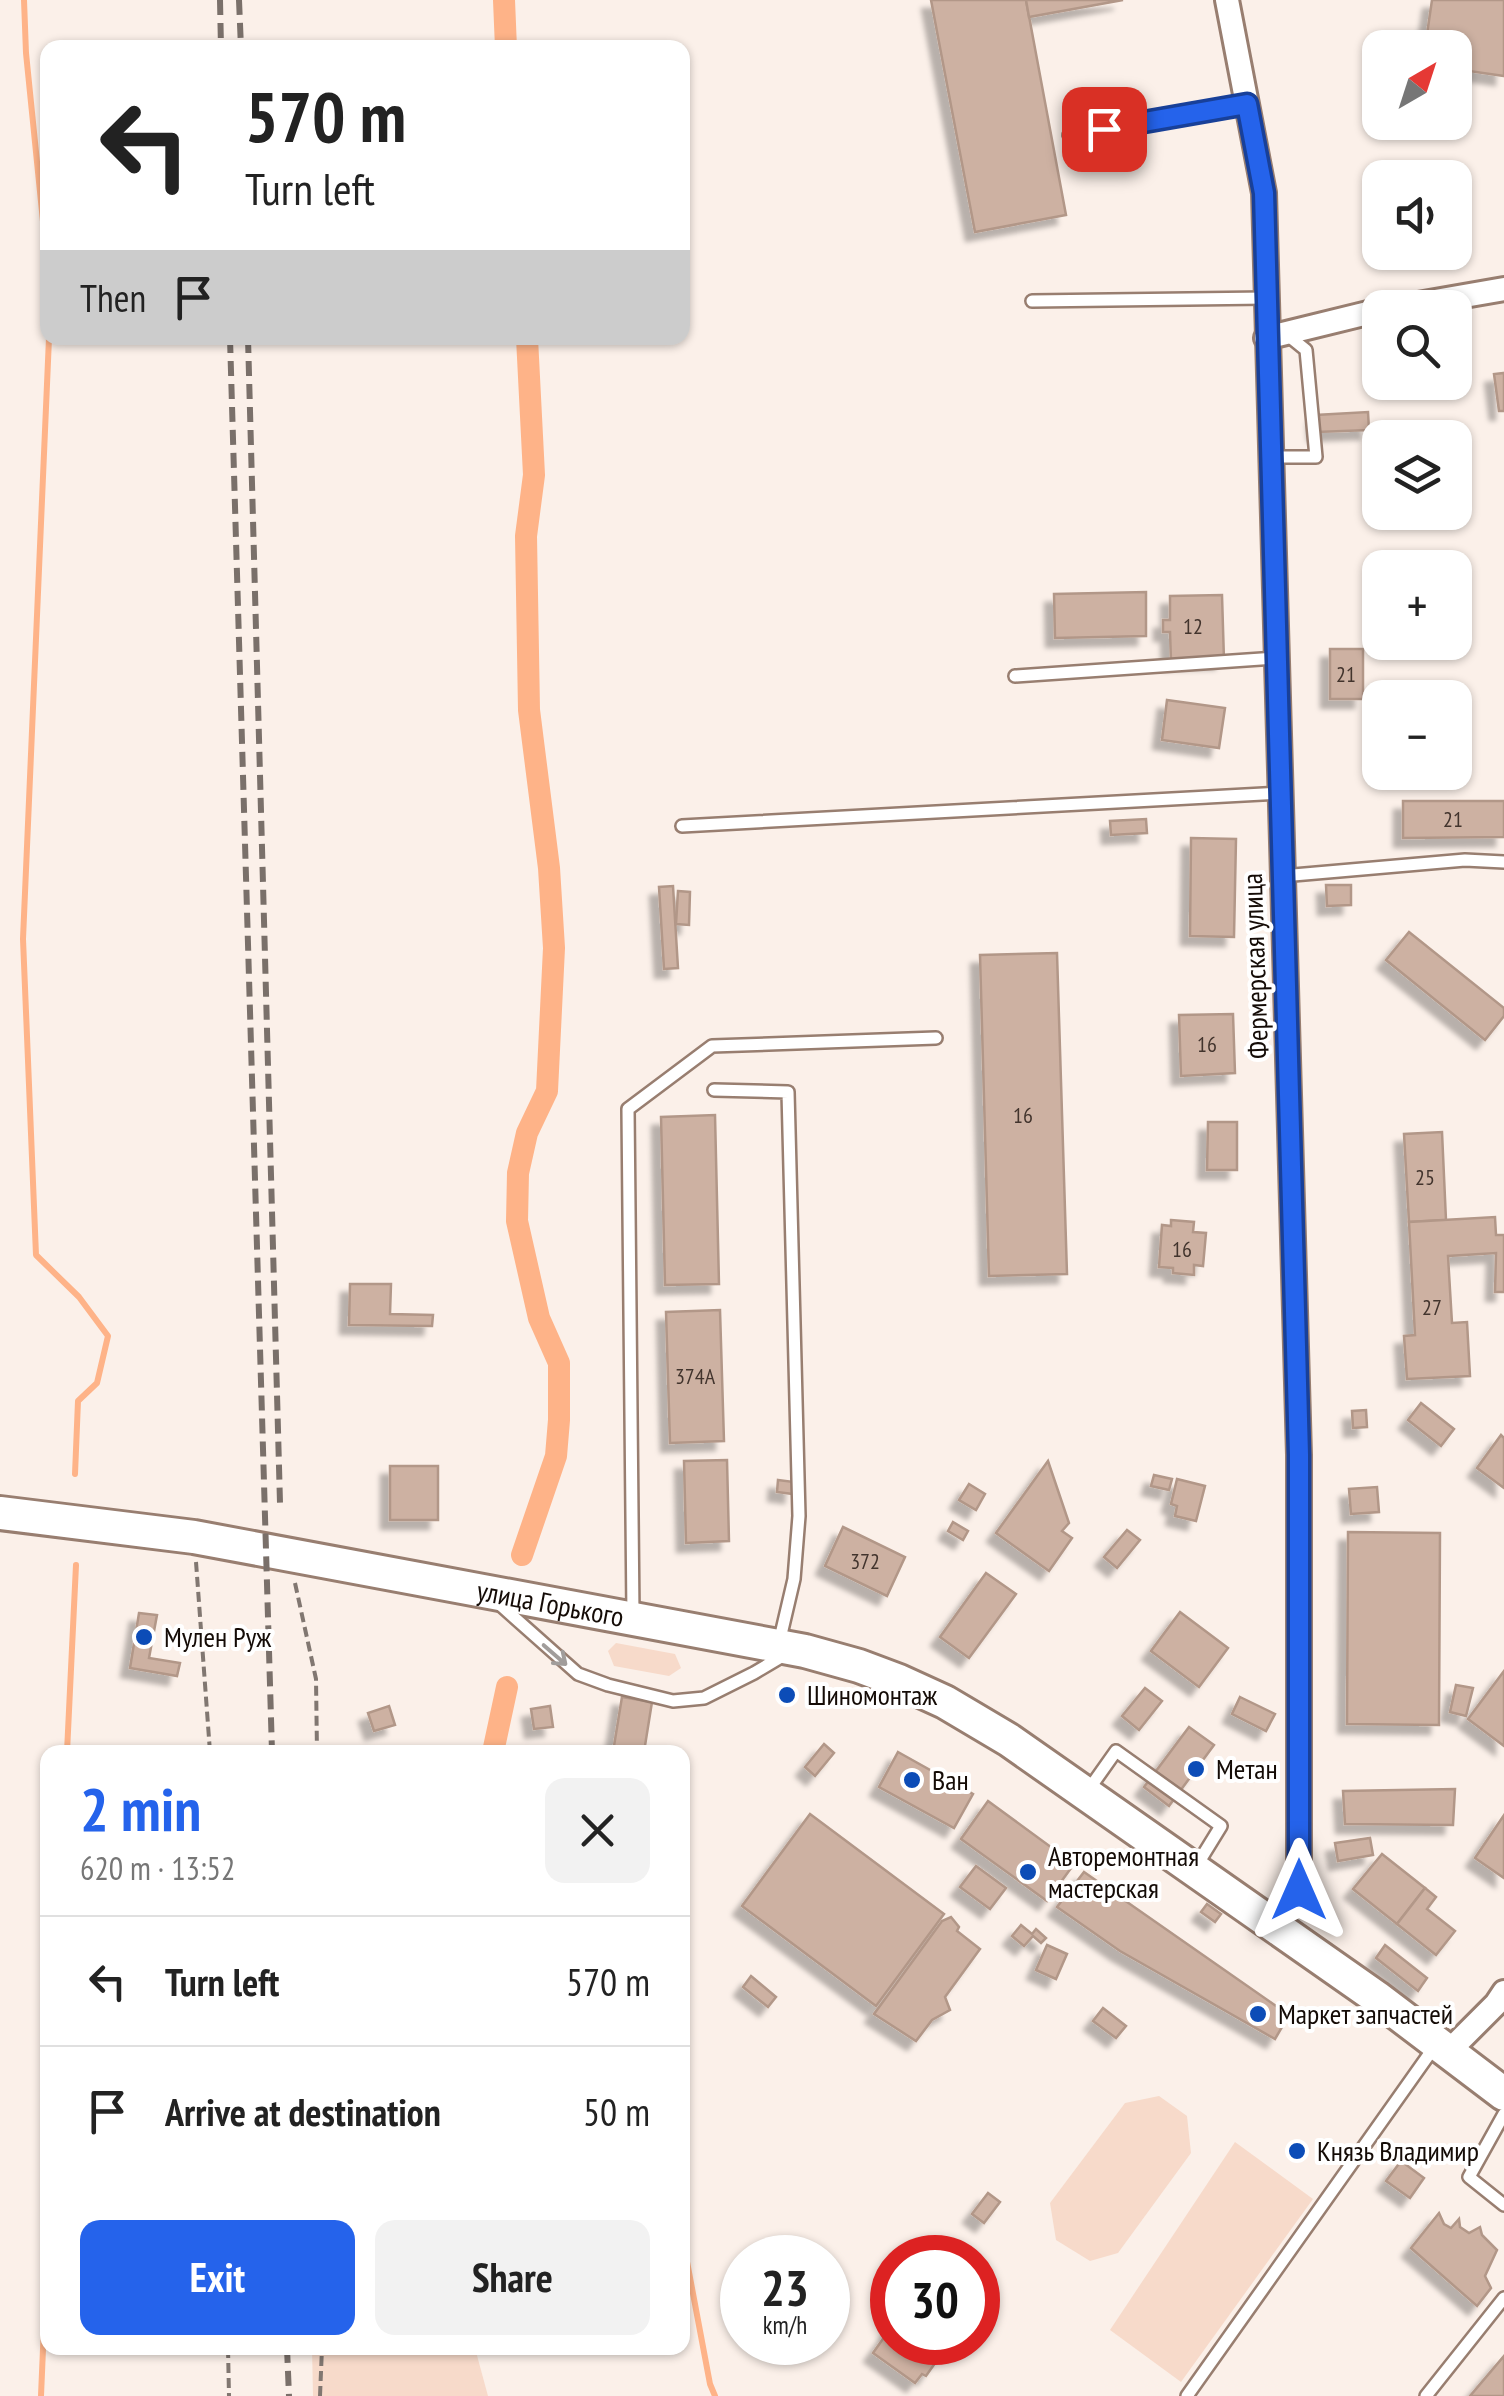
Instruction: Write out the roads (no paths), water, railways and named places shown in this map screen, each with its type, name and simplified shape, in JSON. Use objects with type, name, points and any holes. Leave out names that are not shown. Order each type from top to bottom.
[{"type":"main road","points":[[0,1513],[75,1522]]},
{"type":"main road","name":"улица Горького","points":[[75,1522],[194,1538],[483,1589],[785,1648],[859,1666],[899,1681],[945,1702],[1009,1740],[1443,2046],[1504,2094]]},
{"type":"main road","points":[[0,1540],[8,1533],[35,1525],[75,1522]]},
{"type":"street","name":"Фермерская улица","points":[[1226,0],[1264,193],[1266,298],[1276,336],[1270,457],[1299,1455],[1299,1890],[1276,1927]]},
{"type":"street","points":[[1472,295],[1504,289]]},
{"type":"street","points":[[1276,336],[1362,314]]},
{"type":"street","points":[[1443,2046],[1504,1992]]},
{"type":"lane","points":[[1068,135],[1247,104]]},
{"type":"lane","points":[[1032,301],[1266,298]]},
{"type":"lane","points":[[1270,457],[1316,457],[1306,350],[1276,336]]},
{"type":"lane","points":[[1015,676],[1276,658]]},
{"type":"lane","points":[[682,826],[1280,793]]},
{"type":"lane","points":[[1282,876],[1465,860],[1504,862]]},
{"type":"lane","points":[[633,1618],[628,1109],[712,1046],[936,1038]]},
{"type":"lane","points":[[483,1589],[578,1674],[674,1701],[704,1698],[728,1687],[785,1648],[799,1516],[788,1092],[714,1090]]},
{"type":"lane","points":[[1086,1793],[1116,1751],[1222,1826],[1195,1869]]},
{"type":"lane","points":[[1187,2396],[1443,2046]]},
{"type":"lane","points":[[1504,2114],[1468,2177],[1504,2205]]},
{"type":"lane","points":[[1426,2396],[1504,2298]]},
{"type":"waterway","points":[[24,0],[40,192]]},
{"type":"waterway","points":[[504,0],[506,40]]},
{"type":"waterway","points":[[49,345],[23,939],[36,1255],[79,1297],[108,1336],[97,1383],[78,1401],[75,1474]]},
{"type":"waterway","points":[[522,1555],[556,1456],[559,1420],[559,1363],[539,1318],[517,1221],[518,1173],[527,1133],[547,1091],[554,948],[549,868],[529,710],[526,536],[534,475],[527,345]]},
{"type":"waterway","points":[[67,1745],[76,1565]]},
{"type":"waterway","points":[[495,1745],[507,1687]]},
{"type":"waterway","points":[[690,2278],[715,2396]]},
{"type":"waterway","points":[[41,2396],[43,2355]]},
{"type":"railway","points":[[220,0],[221,40]]},
{"type":"railway","points":[[239,0],[241,40]]},
{"type":"railway","points":[[230,345],[272,1745]]},
{"type":"railway","points":[[248,345],[280,1503]]},
{"type":"railway","points":[[287,2355],[289,2396]]},
{"type":"place","name":"Мулен Руж","points":[[144,1637]]},
{"type":"place","name":"Шиномонтаж","points":[[787,1695]]},
{"type":"place","name":"Метан","points":[[1196,1769]]},
{"type":"place","name":"Ван","points":[[912,1780]]},
{"type":"place","name":"Авторемонтная мастерская","points":[[1028,1872]]},
{"type":"place","name":"Маркет запчастей","points":[[1258,2014]]},
{"type":"place","name":"Князь Владимир","points":[[1297,2151]]}]
